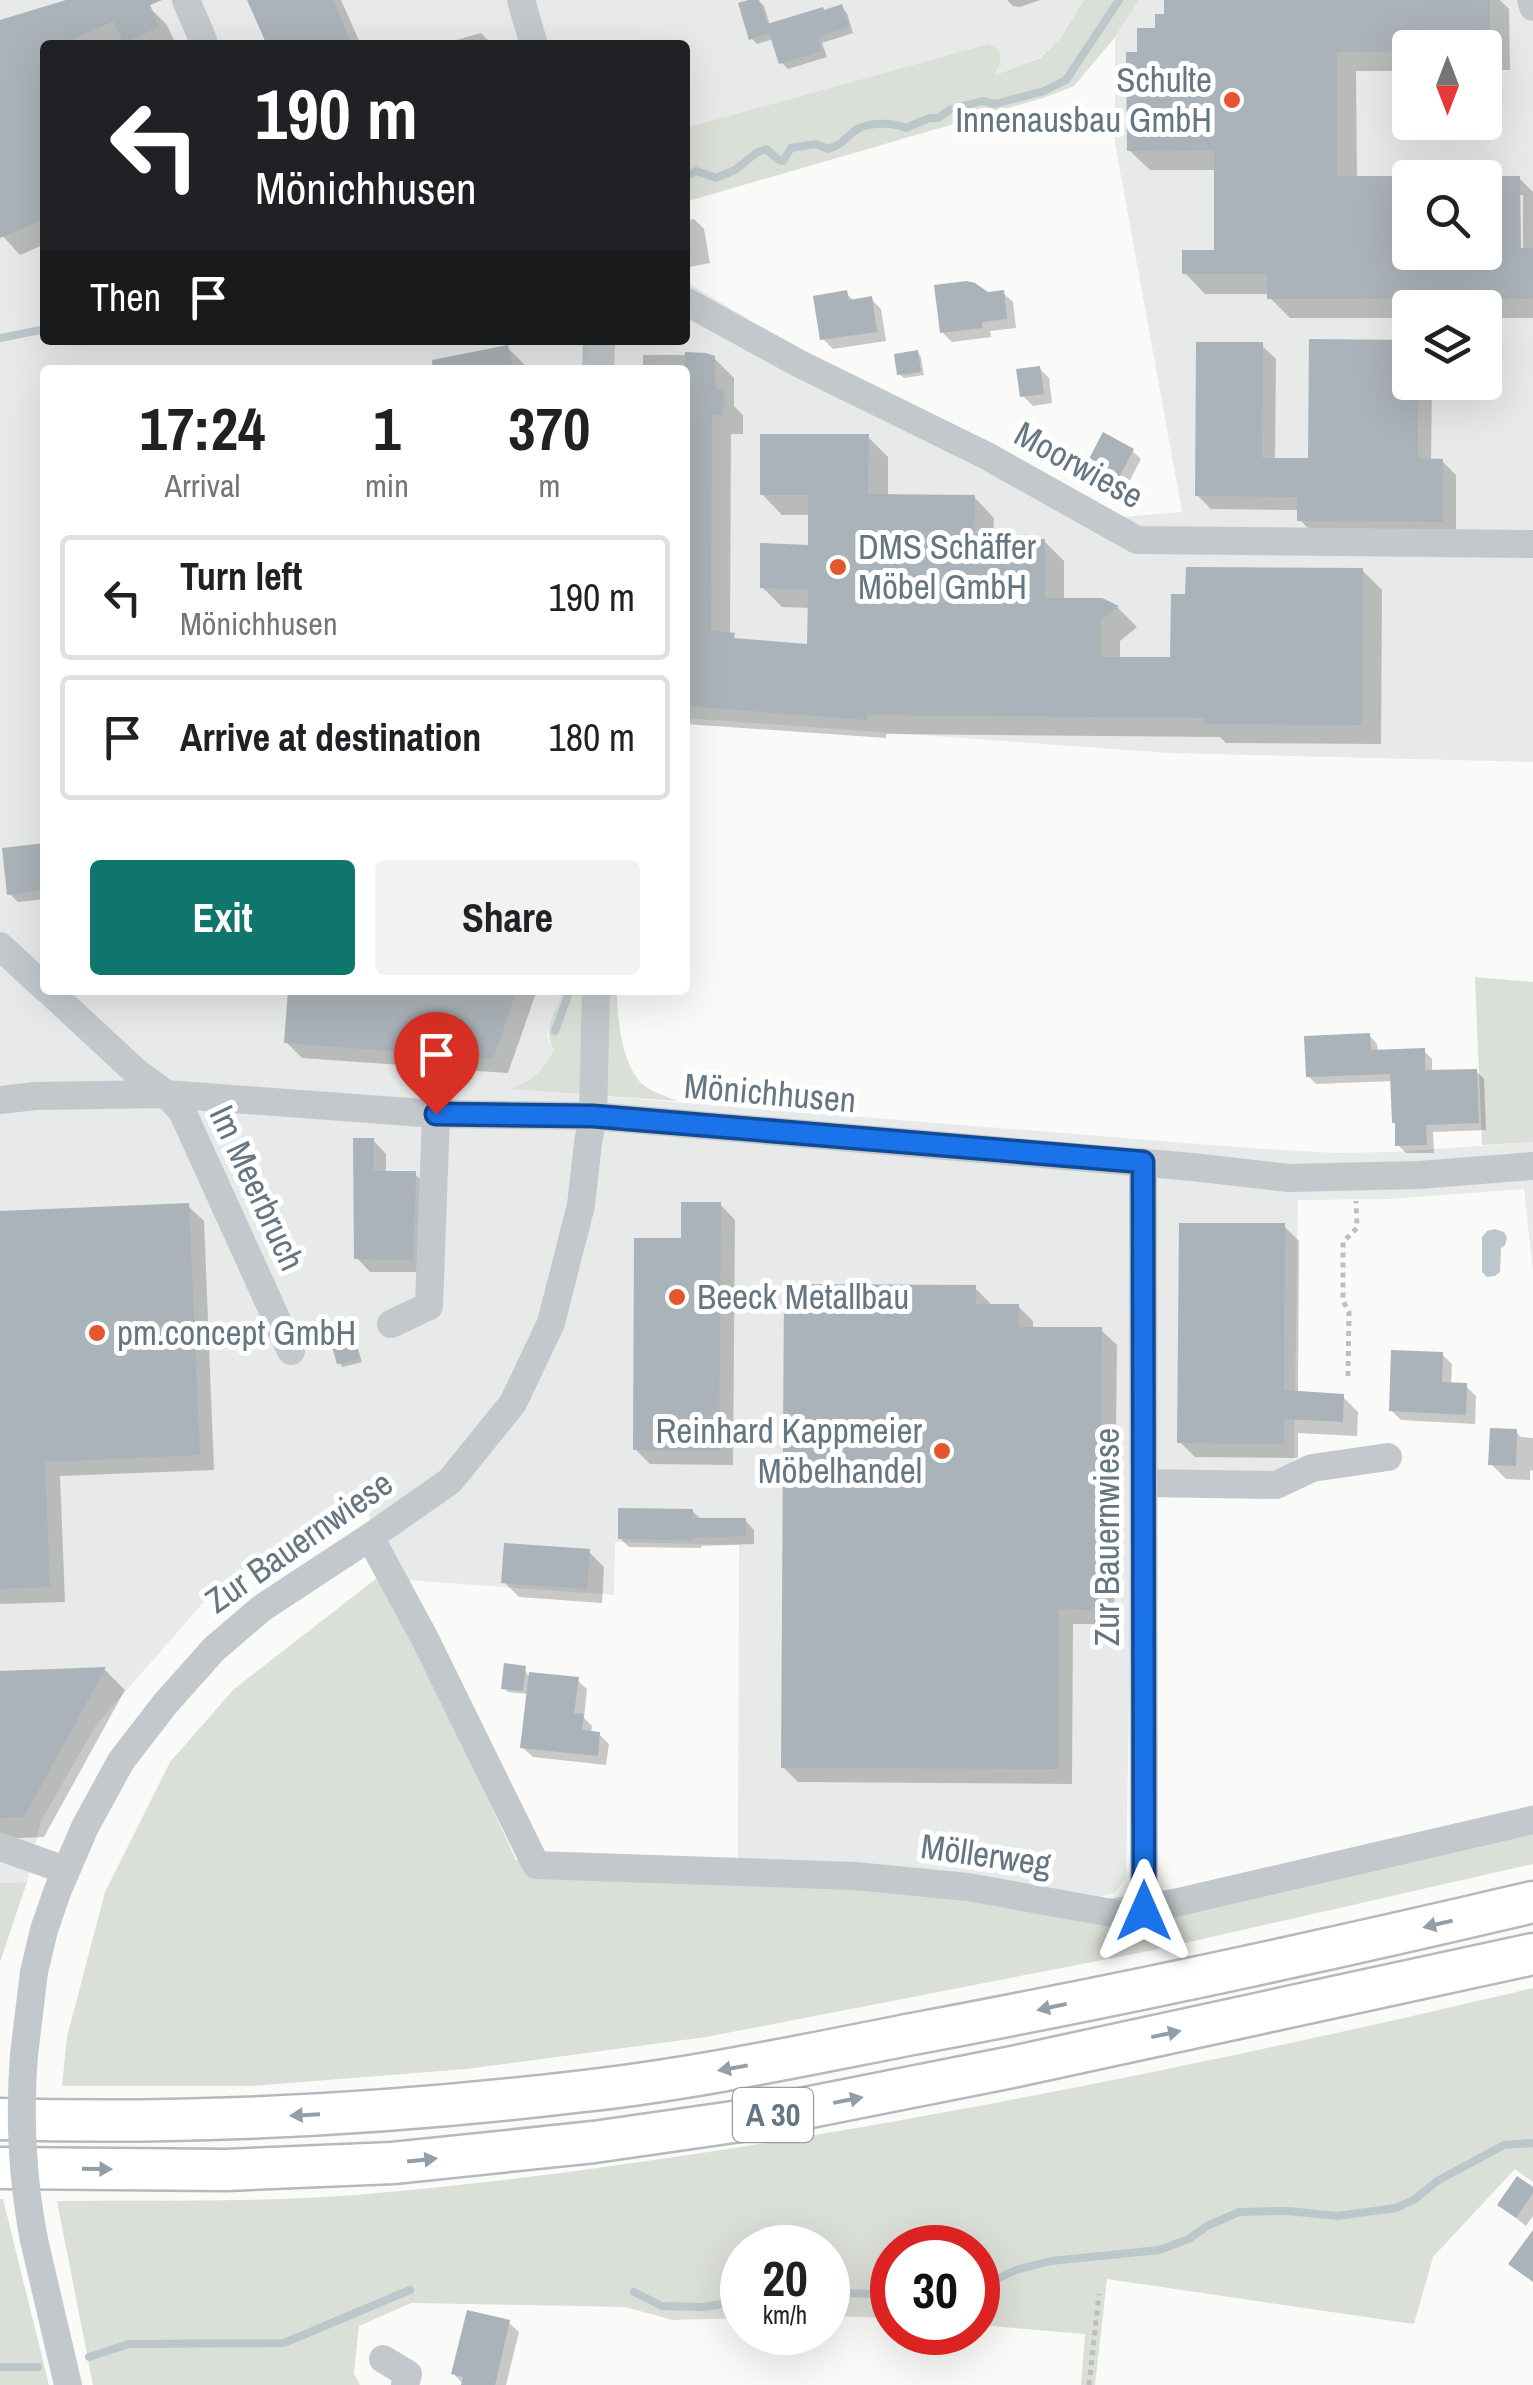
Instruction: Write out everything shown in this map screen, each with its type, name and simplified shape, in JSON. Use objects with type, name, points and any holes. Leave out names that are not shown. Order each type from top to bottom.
[{"type":"highway","name":"A 30","points":[[0,2118],[89,2122],[226,2120],[385,2111],[587,2091],[729,2069],[1000,2018],[1346,1946],[1533,1902]]},
{"type":"highway","name":"A 30","points":[[0,2168],[226,2170],[393,2163],[740,2122],[1533,1954]]},
{"type":"street","points":[[186,0],[203,40]]},
{"type":"street","points":[[521,0],[533,40]]},
{"type":"street","points":[[1531,0],[1533,8]]},
{"type":"street","name":"Moorwiese","points":[[690,305],[987,456],[1137,540],[1533,544]]},
{"type":"street","name":"Im Meerbruch","points":[[0,946],[40,983]]},
{"type":"street","name":"Im Meerbruch","points":[[53,995],[182,1111],[290,1351]]},
{"type":"street","name":"Zur Bauernwiese","points":[[68,2385],[27,2205],[21,2147],[21,2093],[34,1972],[65,1870],[121,1761],[214,1649],[262,1608],[450,1481],[514,1403],[551,1323],[581,1204],[593,1116],[596,995]]},
{"type":"street","name":"Mönichhusen","points":[[0,1100],[166,1094],[436,1114],[593,1116],[1143,1162],[1288,1178],[1420,1175],[1533,1166]]},
{"type":"street","points":[[391,1324],[429,1306],[436,1114]]},
{"type":"street","name":"Zur Bauernwiese","points":[[1143,1162],[1144,1911]]},
{"type":"street","points":[[1144,1483],[1276,1486],[1312,1468],[1388,1457]]},
{"type":"street","name":"Möllerweg","points":[[370,1538],[424,1637],[536,1866],[855,1876],[968,1887],[1123,1915],[1533,1820]]},
{"type":"street","points":[[0,1847],[65,1870]]},
{"type":"street","points":[[383,2359],[408,2374],[405,2385]]},
{"type":"path","points":[[1348,1376],[1344,1242],[1357,1228],[1356,1198]]},
{"type":"path","points":[[1089,2385],[1098,2294]]},
{"type":"shaded area","points":[[0,0],[1084,0],[1059,40],[1039,58],[976,82],[999,49],[988,44],[690,127],[690,40],[40,40],[40,345],[690,345],[690,284],[805,353],[1122,517],[1182,512],[1115,143],[1115,37],[1139,0],[1533,0],[1533,762],[1170,753],[690,718],[690,365],[40,365],[40,995],[561,995],[550,1022],[547,1036],[554,1050],[545,1069],[513,1089],[1335,1153],[1533,1142],[1533,1272],[1524,1189],[1389,1199],[1298,1200],[1294,1469],[1280,1474],[1133,1475],[1126,1878],[1115,1892],[1087,1902],[738,1862],[739,1545],[615,1542],[614,1595],[407,1580],[360,1503],[203,1603],[96,1725],[41,1821],[27,1882],[0,1883]]},
{"type":"shaded area","points":[[1084,0],[1139,0],[1115,37],[1074,86],[690,201],[690,127],[988,44],[999,49],[995,75],[1040,58],[1059,40]]},
{"type":"shaded area","points":[[1475,977],[1533,982],[1533,1142],[1482,1145]]},
{"type":"shaded area","points":[[561,995],[617,995],[622,1038],[634,1074],[648,1088],[677,1101],[509,1089],[536,1075],[546,1064],[554,1050],[549,1033]]},
{"type":"shaded area","points":[[1495,1229],[1507,1238],[1501,1248],[1500,1272],[1487,1277],[1482,1272],[1482,1237]]},
{"type":"shaded area","points":[[377,1578],[434,1682],[516,1860],[543,1858],[1087,1902],[1178,1888],[1533,1805],[1533,1864],[1154,1950],[706,2037],[466,2069],[250,2086],[62,2086],[67,2037],[105,1892],[170,1762],[234,1689]]},
{"type":"shaded area","points":[[27,1882],[0,1962],[0,1883]]},
{"type":"shaded area","points":[[1533,1988],[1533,2182],[1515,2169],[1433,2257],[1414,2324],[1107,2279],[1095,2385],[1081,2385],[1085,2334],[1000,2327],[1000,2225],[870,2225],[870,2317],[850,2317],[850,2225],[720,2225],[720,2319],[673,2320],[625,2307],[411,2303],[359,2326],[354,2373],[360,2385],[93,2385],[57,2201],[306,2198],[504,2180],[845,2130],[1276,2046]]},
{"type":"shaded area","points":[[3,2199],[49,2385],[0,2385]]},
{"type":"building","points":[[66,0],[162,0],[150,5],[159,27],[130,40],[122,40],[114,21],[70,40],[40,40],[40,221],[0,238],[0,20]]},
{"type":"building","points":[[247,0],[333,0],[350,40],[265,40]]},
{"type":"building","points":[[759,0],[767,24],[842,4],[849,27],[818,37],[822,51],[779,64],[769,33],[749,40],[738,3]]},
{"type":"building","points":[[1164,0],[1490,0],[1490,30],[1392,30],[1392,51],[1337,52],[1337,176],[1392,176],[1392,270],[1502,270],[1502,176],[1520,176],[1521,248],[1533,248],[1533,299],[1502,299],[1502,290],[1392,290],[1392,299],[1267,299],[1267,274],[1182,274],[1182,250],[1214,250],[1214,150],[1127,151],[1126,52],[1137,52],[1137,28],[1155,28],[1155,14],[1164,14]]},
{"type":"building","points":[[967,281],[988,292],[1004,290],[1007,319],[982,322],[982,328],[940,333],[934,285]]},
{"type":"building","points":[[847,290],[849,300],[872,296],[877,332],[820,340],[813,296]]},
{"type":"building","points":[[1309,339],[1392,340],[1392,400],[1418,400],[1418,458],[1443,459],[1443,522],[1297,521],[1297,497],[1195,496],[1196,342],[1263,342],[1262,458],[1308,458]]},
{"type":"building","points":[[508,345],[512,365],[432,365],[432,360]]},
{"type":"building","points":[[918,350],[921,372],[897,375],[894,354]]},
{"type":"building","points":[[685,352],[715,356],[715,388],[724,392],[723,415],[712,415],[711,630],[735,633],[734,638],[807,644],[808,590],[760,588],[760,543],[808,545],[808,495],[760,495],[760,434],[869,434],[868,494],[975,495],[974,538],[1045,539],[1045,598],[1102,598],[1119,606],[1101,620],[1101,657],[1170,657],[1171,594],[1185,594],[1186,567],[1363,568],[1362,725],[1204,724],[1204,718],[867,715],[867,720],[690,706],[690,365],[685,365]]},
{"type":"building","points":[[1040,366],[1044,394],[1020,397],[1016,369]]},
{"type":"building","points":[[1103,432],[1134,449],[1112,490],[1081,474]]},
{"type":"building","points":[[40,844],[40,891],[7,895],[2,848]]},
{"type":"building","points":[[288,995],[515,995],[493,1059],[284,1043]]},
{"type":"building","points":[[1370,1033],[1371,1050],[1425,1048],[1425,1070],[1477,1069],[1479,1123],[1426,1125],[1427,1145],[1395,1146],[1390,1074],[1306,1077],[1304,1036]]},
{"type":"building","points":[[353,1138],[374,1138],[374,1171],[416,1171],[413,1260],[354,1259]]},
{"type":"building","name":"Beeck Metallbau","points":[[681,1202],[721,1202],[719,1451],[633,1450],[634,1238],[681,1238]]},
{"type":"building","name":"pm.concept GmbH","points":[[189,1203],[200,1455],[45,1462],[50,1587],[0,1589],[0,1211]]},
{"type":"building","points":[[1179,1223],[1285,1223],[1284,1390],[1344,1394],[1343,1422],[1284,1419],[1284,1444],[1177,1443]]},
{"type":"building","name":"Reinhard Kappmeier Möbelhandel","points":[[784,1284],[976,1285],[976,1304],[1019,1304],[1019,1327],[1102,1327],[1101,1595],[1097,1605],[1089,1610],[1059,1609],[1058,1769],[781,1768]]},
{"type":"building","points":[[354,1338],[359,1359],[337,1364],[331,1343]]},
{"type":"building","points":[[1391,1350],[1443,1352],[1442,1382],[1467,1383],[1466,1415],[1389,1411]]},
{"type":"building","points":[[1490,1428],[1517,1429],[1516,1466],[1488,1465]]},
{"type":"building","points":[[618,1508],[693,1509],[693,1518],[746,1518],[746,1536],[618,1539]]},
{"type":"building","points":[[504,1543],[590,1549],[587,1589],[501,1583]]},
{"type":"building","points":[[504,1663],[526,1666],[523,1691],[501,1689]]},
{"type":"building","points":[[106,1667],[24,1817],[0,1818],[0,1671]]},
{"type":"building","points":[[529,1672],[579,1677],[574,1713],[584,1714],[582,1730],[600,1732],[598,1756],[520,1748]]},
{"type":"building","points":[[1517,2176],[1533,2187],[1533,2193],[1516,2218],[1497,2205]]},
{"type":"building","points":[[1533,2230],[1533,2282],[1508,2264]]},
{"type":"building","points":[[467,2310],[510,2320],[495,2385],[461,2385],[463,2377],[451,2374]]},
{"type":"waterway","points":[[690,174],[696,171],[716,178],[766,149],[783,161],[791,148],[816,144],[828,149],[867,125],[906,128],[938,118],[951,109],[982,101],[995,104],[1044,91],[1066,80],[1119,0]]},
{"type":"waterway","points":[[0,338],[40,330]]},
{"type":"waterway","points":[[586,365],[587,345]]},
{"type":"waterway","points":[[555,1031],[568,995]]},
{"type":"waterway","points":[[1000,2278],[1051,2261],[1159,2250],[1239,2212],[1337,2216],[1396,2208],[1504,2145],[1533,2143]]},
{"type":"waterway","points":[[89,2357],[129,2344],[284,2343],[410,2290]]},
{"type":"waterway","points":[[634,2292],[662,2306],[720,2304]]},
{"type":"waterway","points":[[850,2293],[870,2294]]},
{"type":"waterway","points":[[0,2367],[38,2367]]},
{"type":"place","name":"Schulte Innenausbau GmbH","points":[[1232,100]]},
{"type":"place","name":"DMS Schäffer Möbel GmbH","points":[[838,567]]},
{"type":"place","name":"Beeck Metallbau","points":[[677,1297]]},
{"type":"place","name":"pm.concept GmbH","points":[[97,1333]]},
{"type":"place","name":"Reinhard Kappmeier Möbelhandel","points":[[942,1451]]},
{"type":"route","points":[[436,1114],[593,1116],[1143,1162],[1144,1911]]}]
